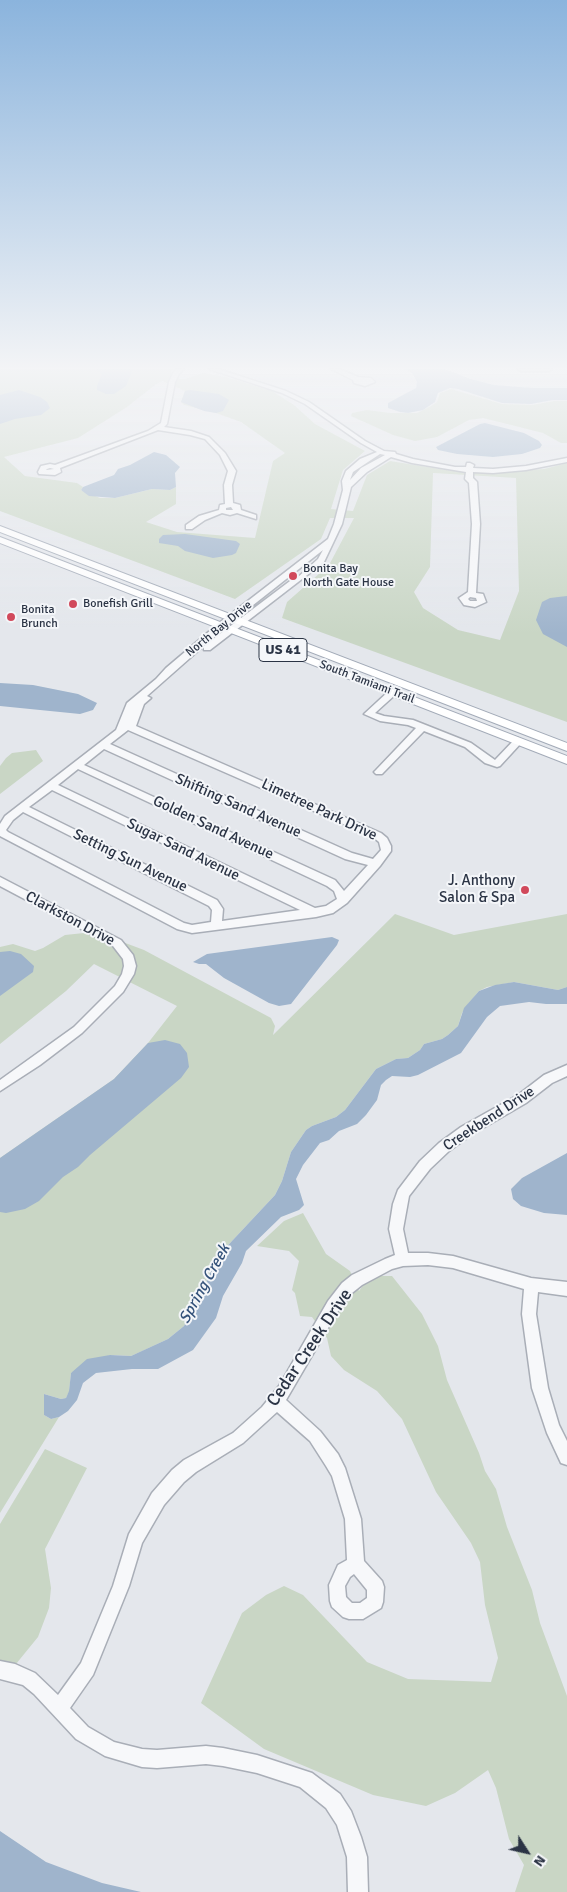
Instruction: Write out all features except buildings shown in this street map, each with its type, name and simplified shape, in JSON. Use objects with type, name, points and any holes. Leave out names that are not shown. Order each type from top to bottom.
[{"type":"main road","name":"South Tamiami Trail","points":[[0,529],[567,747]]},
{"type":"main road","points":[[0,534],[47,547]]},
{"type":"main road","name":"South Tamiami Trail","points":[[0,540],[567,760]]},
{"type":"street","points":[[56,467],[81,457]]},
{"type":"street","points":[[225,457],[232,471],[228,484],[228,505]]},
{"type":"street","name":"North Bay Drive","points":[[226,628],[243,622],[324,556],[338,524],[346,491],[364,470],[381,457]]},
{"type":"street","points":[[408,457],[429,465],[479,468],[526,468],[567,460]]},
{"type":"street","points":[[479,468],[522,463],[548,457]]},
{"type":"street","points":[[470,467],[476,524],[472,594]]},
{"type":"street","points":[[473,482],[479,478],[479,468]]},
{"type":"street","points":[[222,511],[223,507],[228,505],[237,507],[237,511]]},
{"type":"street","points":[[189,527],[202,518],[222,511],[230,513],[237,511],[253,517]]},
{"type":"street","name":"North Bay Drive","points":[[126,728],[132,712],[143,700],[226,628],[231,618],[331,540]]},
{"type":"street","points":[[393,692],[370,714],[383,719],[410,722],[468,746],[488,761],[497,764],[518,741]]},
{"type":"street","name":"Limetree Park Drive","points":[[126,728],[377,835],[386,846],[386,851],[343,900],[329,910],[192,929],[181,926],[10,838],[0,830],[3,823],[102,744],[126,728]]},
{"type":"street","points":[[379,772],[421,728]]},
{"type":"street","name":"Shifting Sand Avenue","points":[[102,744],[349,856],[376,863]]},
{"type":"street","name":"Golden Sand Avenue","points":[[76,765],[331,883],[338,889],[343,900]]},
{"type":"street","name":"Sugar Sand Avenue","points":[[50,785],[316,913]]},
{"type":"street","name":"Setting Sun Avenue","points":[[22,808],[214,903],[218,909],[216,926]]},
{"type":"street","name":"Clarkston Drive","points":[[0,1086],[78,1030],[119,989],[130,966],[129,958],[118,943],[1,882]]},
{"type":"street","name":"Creekbend Drive","points":[[403,1260],[396,1228],[400,1204],[404,1194],[425,1166],[444,1147],[466,1131],[522,1099],[548,1079],[567,1070]]},
{"type":"street","name":"Cedar Creek Drive","points":[[58,1709],[78,1684],[87,1669],[121,1586],[136,1540],[158,1499],[178,1476],[190,1466],[244,1434],[259,1421],[276,1402],[333,1306],[347,1288],[368,1273],[403,1260],[428,1259],[453,1262],[532,1285],[567,1289]]},
{"type":"street","points":[[532,1285],[529,1314],[540,1388],[552,1428],[567,1457]]},
{"type":"street","points":[[276,1402],[315,1436],[332,1460],[339,1474],[353,1519],[356,1564]]},
{"type":"street","points":[[0,1670],[15,1673],[29,1679],[40,1688],[76,1727],[95,1742],[111,1750],[157,1759],[206,1755],[223,1757],[257,1764],[305,1780],[332,1801],[344,1818],[352,1837],[357,1857],[358,1892]]},
{"type":"green space","points":[[0,457],[4,457],[25,476],[77,483],[83,487],[81,490],[100,498],[115,498],[152,489],[170,490],[176,487],[176,504],[146,522],[177,532],[255,538],[273,461],[279,457],[358,457],[343,470],[331,509],[353,511],[367,475],[390,461],[453,471],[488,472],[544,469],[567,463],[567,722],[282,618],[287,602],[329,565],[354,518],[330,518],[321,539],[235,599],[0,511]],"holes":[[[433,473],[516,478],[519,591],[500,640],[458,630],[423,608],[414,592],[430,567]]]},
{"type":"green space","points":[[36,750],[43,761],[0,794],[0,766],[6,758],[12,753]]},
{"type":"green space","points":[[395,914],[454,935],[567,914],[567,987],[558,990],[514,982],[487,987],[479,991],[462,1013],[458,1026],[448,1035],[442,1039],[424,1044],[420,1050],[408,1058],[396,1059],[376,1069],[345,1110],[336,1117],[306,1130],[291,1152],[282,1181],[275,1195],[217,1257],[200,1297],[184,1326],[168,1339],[131,1356],[110,1355],[71,1373],[69,1392],[66,1398],[61,1399],[44,1394],[44,1415],[51,1419],[59,1417],[0,1513],[0,1158],[114,1079],[148,1043],[177,1006],[94,964],[66,991],[0,1044],[0,947],[13,944],[35,951],[65,935],[84,933],[120,941],[144,950],[271,1018],[275,1026],[273,1035]]},
{"type":"green space","points":[[303,1213],[326,1254],[350,1271],[359,1291],[365,1283],[380,1276],[392,1276],[422,1314],[438,1346],[447,1380],[485,1471],[496,1489],[507,1527],[532,1590],[540,1623],[567,1696],[567,1892],[515,1892],[524,1865],[509,1839],[496,1788],[488,1770],[455,1793],[426,1806],[373,1795],[264,1749],[201,1703],[242,1613],[266,1595],[284,1586],[303,1595],[367,1662],[408,1679],[491,1682],[498,1658],[485,1605],[480,1562],[471,1543],[436,1492],[402,1419],[377,1391],[344,1370],[331,1356],[327,1338],[312,1317],[300,1316],[295,1293],[292,1290],[299,1261],[289,1251],[257,1246],[284,1221]]},
{"type":"green space","points":[[45,1449],[87,1468],[45,1549],[51,1588],[49,1608],[38,1637],[16,1664],[0,1662],[0,1524]]},
{"type":"water","points":[[144,457],[169,457],[180,467],[175,473],[176,487],[170,490],[152,489],[115,498],[89,496],[81,490],[83,487],[114,475],[118,469]]},
{"type":"water","points":[[185,534],[236,541],[240,544],[236,553],[213,558],[185,551],[178,546],[159,543],[159,539],[163,535]]},
{"type":"water","points":[[567,596],[567,647],[543,634],[536,620],[542,602],[550,598]]},
{"type":"water","points":[[0,683],[33,685],[78,694],[97,703],[93,710],[80,714],[0,706]]},
{"type":"water","points":[[332,937],[339,940],[337,945],[291,1004],[279,1006],[269,1003],[224,978],[206,964],[193,962],[207,954]]},
{"type":"water","points":[[10,951],[21,954],[34,966],[33,972],[0,996],[0,952]]},
{"type":"water","points":[[514,982],[558,990],[567,987],[567,1004],[529,1002],[500,1006],[487,1017],[461,1053],[418,1075],[410,1077],[392,1076],[386,1080],[381,1085],[377,1100],[366,1115],[357,1124],[339,1131],[329,1140],[320,1143],[303,1165],[296,1179],[304,1205],[299,1210],[281,1217],[246,1251],[242,1263],[223,1296],[216,1318],[193,1350],[158,1369],[132,1369],[96,1373],[83,1383],[77,1400],[68,1411],[59,1417],[51,1419],[44,1415],[44,1394],[61,1399],[66,1398],[69,1391],[71,1373],[87,1359],[110,1355],[131,1356],[168,1339],[184,1326],[200,1297],[217,1257],[275,1195],[282,1181],[291,1152],[306,1130],[336,1117],[345,1110],[376,1069],[396,1059],[408,1058],[420,1050],[424,1044],[442,1039],[448,1035],[458,1026],[464,1008],[479,991],[495,985]]},
{"type":"water","points":[[165,1040],[180,1044],[187,1053],[189,1067],[181,1078],[78,1167],[63,1177],[39,1201],[25,1209],[6,1213],[0,1212],[0,1158],[114,1079],[148,1043]]},
{"type":"water","points":[[567,1153],[567,1215],[544,1213],[521,1206],[513,1199],[511,1189],[522,1178]]},
{"type":"water","points":[[0,1831],[46,1862],[102,1883],[141,1892],[0,1892]]},
{"type":"place","name":"Bonita Bay North Gate House","points":[[293,576]]},
{"type":"place","name":"Bonefish Grill","points":[[73,604]]},
{"type":"place","name":"Bonita Brunch","points":[[11,617]]},
{"type":"place","name":"J. Anthony Salon & Spa","points":[[525,890]]},
{"type":"water label","name":"Spring Creek","points":[[205,1284]]}]
